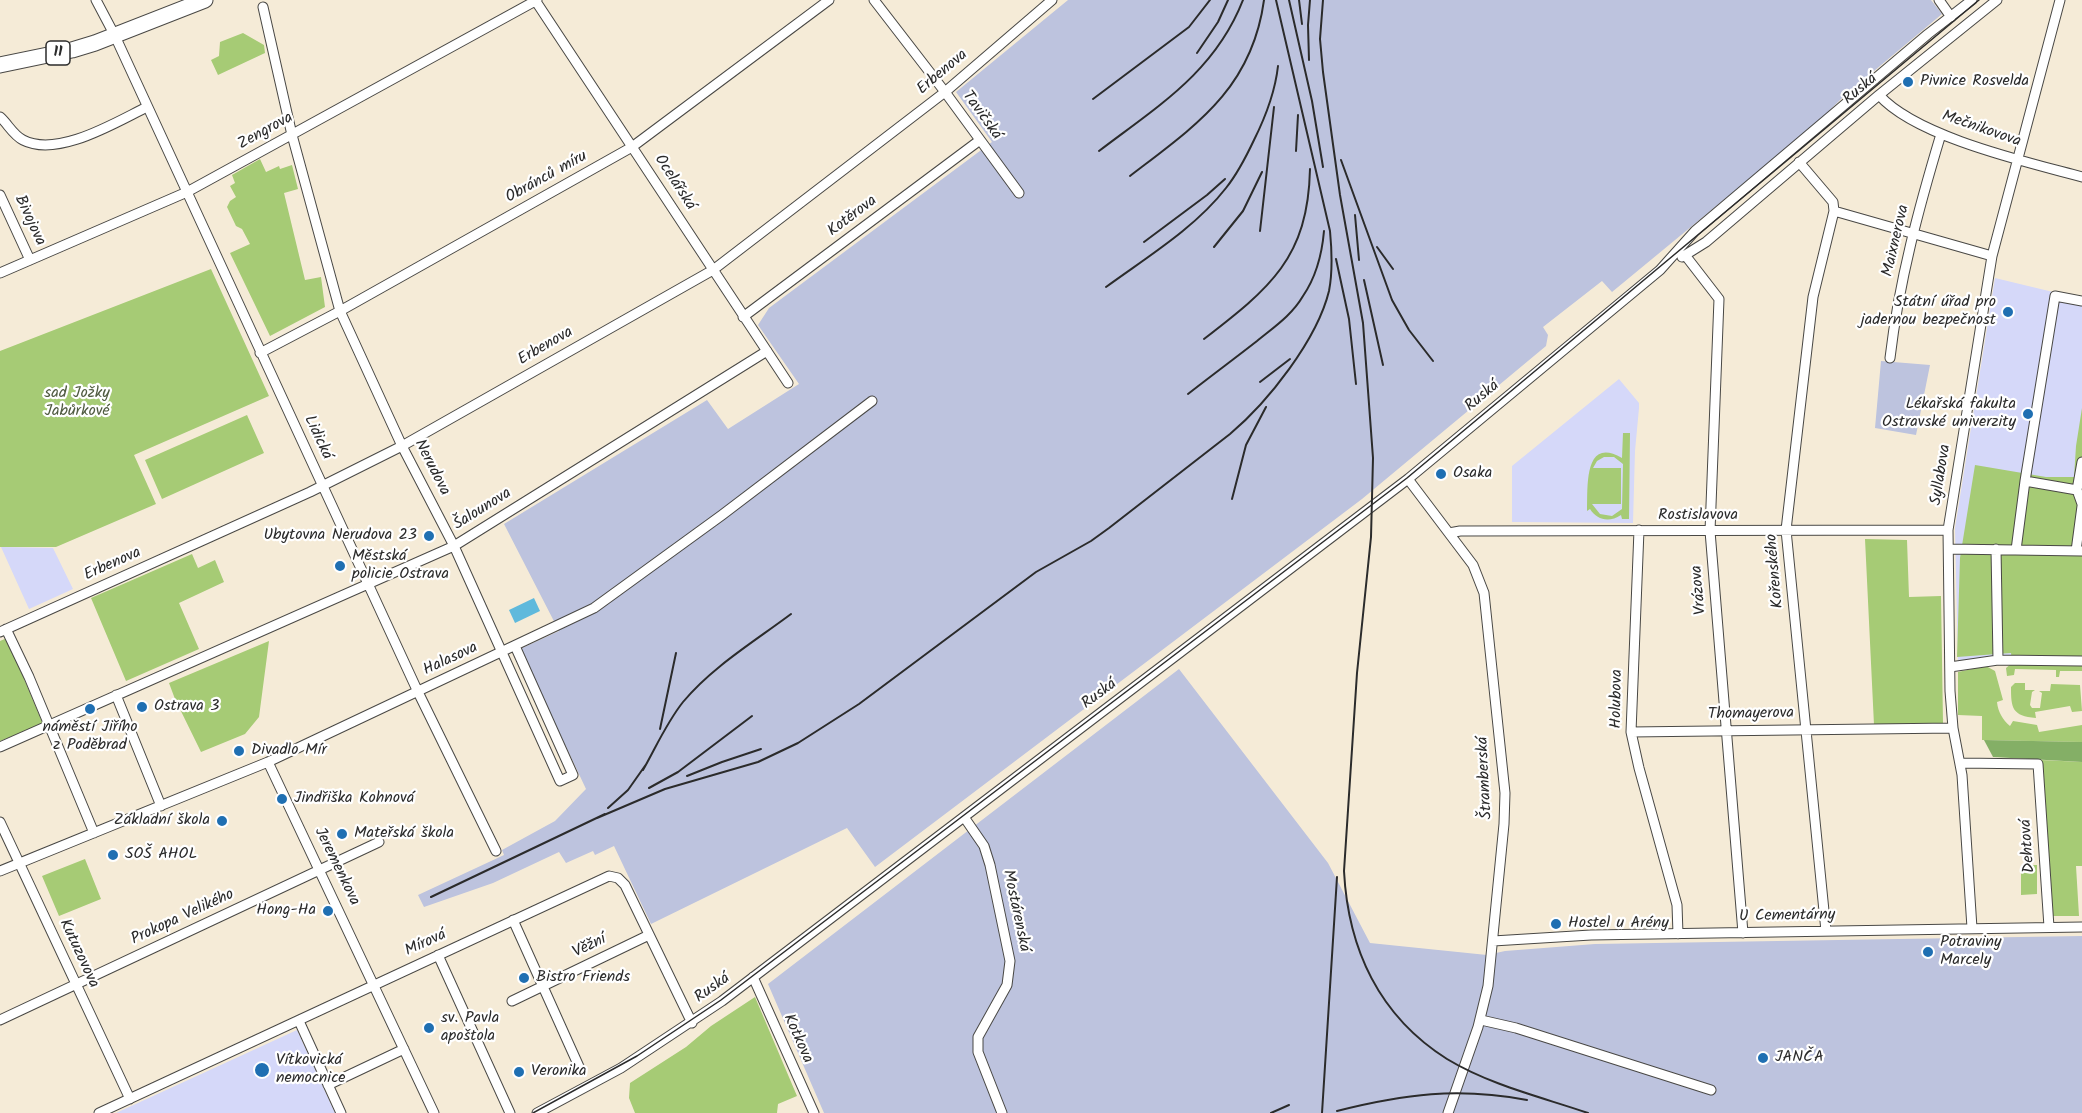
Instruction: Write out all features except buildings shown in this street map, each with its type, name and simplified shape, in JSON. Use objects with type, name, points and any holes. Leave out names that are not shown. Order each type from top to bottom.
[{"type":"main road","name":"11","points":[[0,65],[72,50],[115,36],[206,0]]},
{"type":"street","name":"Lidická","points":[[96,0],[115,36],[418,692],[496,851]]},
{"type":"street","name":"Ocelářská","points":[[536,0],[788,383]]},
{"type":"street","name":"Zengrova","points":[[0,273],[187,192],[536,0]]},
{"type":"street","name":"Obránců míru","points":[[260,353],[340,311],[632,147],[829,0]]},
{"type":"street","name":"Tavičská","points":[[874,0],[1019,193]]},
{"type":"street","name":"Erbenova","points":[[3,631],[310,492],[402,446],[713,270],[945,92],[1052,0]]},
{"type":"street","points":[[1939,0],[1951,17]]},
{"type":"street","name":"Ruská","points":[[537,1113],[621,1068],[692,1023],[1408,479],[1660,270],[1695,231],[1928,34],[1972,0]]},
{"type":"street","name":"Ruská","points":[[1660,270],[1706,242],[1879,95],[1997,0]]},
{"type":"street","name":"Syllabova","points":[[1972,928],[1960,763],[1953,728],[1948,530],[1992,256],[2060,0]]},
{"type":"street","name":"Nerudova","points":[[263,7],[292,135],[340,311],[402,446],[454,546],[560,782],[573,775],[515,646]]},
{"type":"street","name":"Mečnikovova","points":[[1879,95],[1895,109],[1941,134],[2082,177]]},
{"type":"street","points":[[0,117],[22,140],[37,144],[51,144],[94,133],[147,107]]},
{"type":"street","name":"Maixnerova","points":[[1890,358],[1895,320],[1913,234],[1941,134]]},
{"type":"street","name":"Kotěrova","points":[[743,317],[980,140]]},
{"type":"street","points":[[1799,162],[1833,202],[1834,211],[1992,256]]},
{"type":"street","name":"Bivojova","points":[[0,195],[30,260]]},
{"type":"street","name":"Kořenského","points":[[1826,931],[1786,530],[1813,297],[1834,211]]},
{"type":"street","name":"Vrázova","points":[[1685,255],[1719,299],[1710,531],[1743,933]]},
{"type":"street","points":[[2016,550],[2055,296],[2082,301]]},
{"type":"street","name":"Šalounova","points":[[0,747],[454,546],[767,351]]},
{"type":"street","name":"Halasova","points":[[0,872],[268,762],[594,608],[722,515],[872,401]]},
{"type":"street","points":[[1948,549],[2079,551],[2082,505],[2077,490],[2082,462]]},
{"type":"street","name":"Štramberská","points":[[1408,479],[1477,573],[1487,606],[1505,801],[1488,986],[1480,1020],[1448,1113]]},
{"type":"street","points":[[2025,481],[2077,490]]},
{"type":"street","name":"Holubova","points":[[1639,530],[1631,732],[1677,905],[1678,934]]},
{"type":"street","name":"Rostislavova","points":[[1449,533],[1460,531],[1948,530]]},
{"type":"street","points":[[1996,549],[1998,660]]},
{"type":"street","points":[[3,631],[29,677],[94,833]]},
{"type":"street","points":[[1950,667],[1998,660],[2082,661]]},
{"type":"street","points":[[116,695],[161,806]]},
{"type":"street","name":"Thomayerova","points":[[1631,732],[1953,728]]},
{"type":"street","name":"Jeremenkova","points":[[268,762],[434,1113]]},
{"type":"street","name":"Dehtová","points":[[1960,763],[2038,764],[2049,927]]},
{"type":"street","name":"Mostárenská","points":[[964,817],[984,846],[1010,961],[1007,985],[978,1037],[978,1052],[1002,1113]]},
{"type":"street","name":"Kutuzovova","points":[[0,822],[130,1099]]},
{"type":"street","name":"Prokopa Velikého","points":[[0,1020],[379,842]]},
{"type":"street","name":"Mírová","points":[[99,1113],[605,877],[613,876],[623,882],[692,1023]]},
{"type":"street","points":[[513,920],[582,1071]]},
{"type":"street","name":"U Cementárny","points":[[1493,941],[1580,935],[2082,927]]},
{"type":"street","name":"Věžní","points":[[512,1001],[649,935]]},
{"type":"street","points":[[438,955],[510,1113]]},
{"type":"street","name":"Kotkova","points":[[753,977],[814,1113]]},
{"type":"street","points":[[1480,1020],[1524,1030],[1711,1090]]},
{"type":"street","points":[[299,1021],[342,1113]]},
{"type":"street","points":[[328,1085],[405,1049]]},
{"type":"shaded area","points":[[1068,0],[1931,0],[1942,14],[1843,97],[1817,123],[1612,292],[1602,281],[1543,327],[1548,335],[1546,346],[1362,499],[875,867],[847,828],[651,924],[614,846],[595,855],[593,851],[566,863],[559,852],[493,883],[424,907],[418,895],[504,855],[502,850],[555,821],[586,789],[520,649],[559,631],[504,524],[707,400],[728,429],[799,384],[758,325],[769,308],[992,142],[956,92]]},
{"type":"shaded area","name":"Lékařská fakulta Ostravské univerzity","points":[[1995,278],[2082,299],[2082,662],[1958,664],[1955,528]]},
{"type":"shaded area","points":[[1881,361],[1930,365],[1916,435],[1875,428]]},
{"type":"shaded area","points":[[1619,379],[1639,403],[1633,523],[1512,522],[1512,466]]},
{"type":"shaded area","points":[[1,547],[53,548],[73,589],[29,609]]},
{"type":"shaded area","points":[[1179,669],[1328,863],[1370,943],[1487,955],[1505,951],[1595,944],[2082,936],[2082,1113],[824,1113],[768,984]]},
{"type":"shaded area","name":"Vítkovická nemocnice","points":[[297,1030],[335,1113],[116,1113],[199,1075]]},
{"type":"green space","points":[[243,33],[264,45],[265,53],[218,75],[211,60],[219,56],[220,42]]},
{"type":"green space","points":[[260,159],[266,172],[279,166],[280,169],[292,165],[298,189],[284,193],[305,280],[321,277],[325,307],[270,336],[230,253],[250,244],[242,229],[236,226],[227,207],[236,197],[230,186],[235,183],[232,175]]},
{"type":"green space","name":"sad Jožky Jabůrkové","points":[[211,269],[269,396],[134,455],[156,504],[56,547],[0,547],[0,351]]},
{"type":"green space","points":[[2082,408],[2082,671],[2060,671],[2059,677],[2056,677],[2056,670],[2015,669],[2014,675],[2007,676],[2006,668],[2012,663],[2011,653],[1957,657],[1960,558],[1975,465],[2046,477],[2074,477]]},
{"type":"green space","points":[[247,415],[264,453],[162,499],[145,460]]},
{"type":"green space","points":[[1623,433],[1630,433],[1629,519],[1622,519],[1621,515],[1608,520],[1600,518],[1590,509],[1587,511],[1590,468],[1600,453],[1609,453],[1622,458]],"holes":[[[1604,457],[1614,457],[1623,464],[1622,509],[1612,516],[1600,514],[1592,504],[1621,504],[1621,468],[1593,468],[1597,461]]]},
{"type":"green space","points":[[1865,539],[1907,540],[1909,597],[1941,596],[1943,723],[1874,725]]},
{"type":"green space","points":[[192,554],[198,568],[215,560],[224,582],[179,603],[199,649],[126,681],[91,598]]},
{"type":"green space","points":[[7,638],[43,724],[0,741],[0,641]]},
{"type":"green space","points":[[269,641],[259,717],[245,734],[201,752],[169,683]]},
{"type":"green space","points":[[1986,666],[1995,671],[2003,700],[1997,702],[1998,709],[2010,726],[2013,721],[2037,725],[2039,732],[2082,725],[2082,742],[1982,740],[1982,716],[1958,715],[1958,672]]},
{"type":"green space","points":[[2015,683],[2025,683],[2025,690],[2035,690],[2032,692],[2030,705],[2032,708],[2040,708],[2042,693],[2039,691],[2050,691],[2051,684],[2080,685],[2082,711],[2072,712],[2070,706],[2035,712],[2036,718],[2022,715],[2014,710],[2013,706],[2011,687]]},
{"type":"green space","points":[[1984,740],[2082,742],[2082,762],[1993,757]]},
{"type":"green space","points":[[2041,760],[2082,762],[2082,866],[2076,866],[2079,916],[2053,916]]},
{"type":"green space","points":[[85,859],[101,899],[59,916],[42,876]]},
{"type":"green space","points":[[2021,865],[2037,865],[2037,894],[2021,895]]},
{"type":"green space","points":[[755,997],[797,1096],[778,1104],[777,1113],[635,1113],[629,1098],[630,1083],[686,1047],[711,1026]]},
{"type":"water","points":[[534,598],[540,611],[515,623],[509,610]]},
{"type":"tram line","points":[[533,1113],[637,1056],[721,1000],[1407,478],[1979,0]]},
{"type":"railway","points":[[1093,99],[1189,27],[1210,0]]},
{"type":"railway","points":[[1197,53],[1218,22],[1228,0]]},
{"type":"railway","points":[[1099,151],[1183,86],[1201,68],[1217,48],[1243,0]]},
{"type":"railway","points":[[1130,176],[1198,122],[1233,82],[1247,58],[1257,31],[1264,0]]},
{"type":"railway","points":[[597,818],[665,789],[758,762],[798,743],[859,704],[1036,572],[1091,541],[1109,528],[1230,434],[1275,388],[1314,330],[1323,310],[1329,291],[1332,261],[1330,231],[1276,0]]},
{"type":"railway","points":[[1289,0],[1312,101],[1323,167]]},
{"type":"railway","points":[[1299,0],[1302,24]]},
{"type":"railway","points":[[1309,60],[1310,0]]},
{"type":"railway","points":[[1323,0],[1320,39],[1323,72],[1340,195],[1363,323],[1373,458],[1371,537],[1357,673],[1344,871],[1352,927],[1360,953],[1386,1001],[1423,1042],[1447,1059],[1481,1076],[1588,1113]]},
{"type":"railway","points":[[1106,287],[1185,229],[1214,203],[1226,188],[1242,165],[1262,122],[1272,95],[1278,66]]},
{"type":"railway","points":[[1260,231],[1274,107]]},
{"type":"railway","points":[[1296,151],[1298,115]]},
{"type":"railway","points":[[1341,160],[1392,300],[1409,330],[1433,361]]},
{"type":"railway","points":[[1204,339],[1248,303],[1281,268],[1302,226],[1308,200],[1310,169]]},
{"type":"railway","points":[[1214,247],[1243,211],[1262,172]]},
{"type":"railway","points":[[1144,242],[1225,179]]},
{"type":"railway","points":[[1355,215],[1359,260]]},
{"type":"railway","points":[[1188,394],[1270,331],[1294,309],[1308,289],[1315,273],[1324,231]]},
{"type":"railway","points":[[1377,247],[1393,269]]},
{"type":"railway","points":[[1336,259],[1349,319],[1356,384]]},
{"type":"railway","points":[[1364,280],[1383,365]]},
{"type":"railway","points":[[1260,382],[1290,359]]},
{"type":"railway","points":[[1232,499],[1246,445],[1266,407]]},
{"type":"railway","points":[[643,770],[672,718],[694,689],[734,655],[791,614]]},
{"type":"railway","points":[[660,729],[676,653]]},
{"type":"railway","points":[[649,788],[678,772],[752,716]]},
{"type":"railway","points":[[687,776],[761,749]]},
{"type":"railway","points":[[608,808],[628,790],[647,763]]},
{"type":"railway","points":[[431,897],[605,814]]},
{"type":"railway","points":[[1322,1113],[1337,877]]},
{"type":"railway","points":[[1337,1111],[1385,1100],[1431,1094],[1478,1094],[1527,1100]]},
{"type":"railway","points":[[1271,1113],[1289,1105]]},
{"type":"place","name":"Pivnice Rosvelda","points":[[1908,82]]},
{"type":"place","name":"Státní úřad pro jadernou bezpečnost","points":[[2008,312]]},
{"type":"place","name":"Lékařská fakulta Ostravské univerzity","points":[[2028,414]]},
{"type":"place","name":"Osaka","points":[[1441,474]]},
{"type":"place","name":"Ubytovna Nerudova 23","points":[[429,536]]},
{"type":"place","name":"Městská policie Ostrava","points":[[340,566]]},
{"type":"place","name":"Ostrava 3","points":[[142,707]]},
{"type":"place","name":"náměstí Jiřího z Poděbrad","points":[[90,709]]},
{"type":"place","name":"Divadlo Mír","points":[[239,751]]},
{"type":"place","name":"Jindřiška Kohnová","points":[[282,799]]},
{"type":"place","name":"Základní škola","points":[[222,821]]},
{"type":"place","name":"Mateřská škola","points":[[342,834]]},
{"type":"place","name":"SOŠ AHOL","points":[[113,855]]},
{"type":"place","name":"Hong-Ha","points":[[328,911]]},
{"type":"place","name":"Hostel u Arény","points":[[1556,924]]},
{"type":"place","name":"Potraviny Marcely","points":[[1928,952]]},
{"type":"place","name":"Bistro Friends","points":[[524,978]]},
{"type":"place","name":"sv. Pavla apoštola","points":[[429,1028]]},
{"type":"place","name":"JANČA","points":[[1763,1058]]},
{"type":"place","name":"Vítkovická nemocnice","points":[[262,1070]]},
{"type":"place","name":"Veronika","points":[[519,1072]]}]
